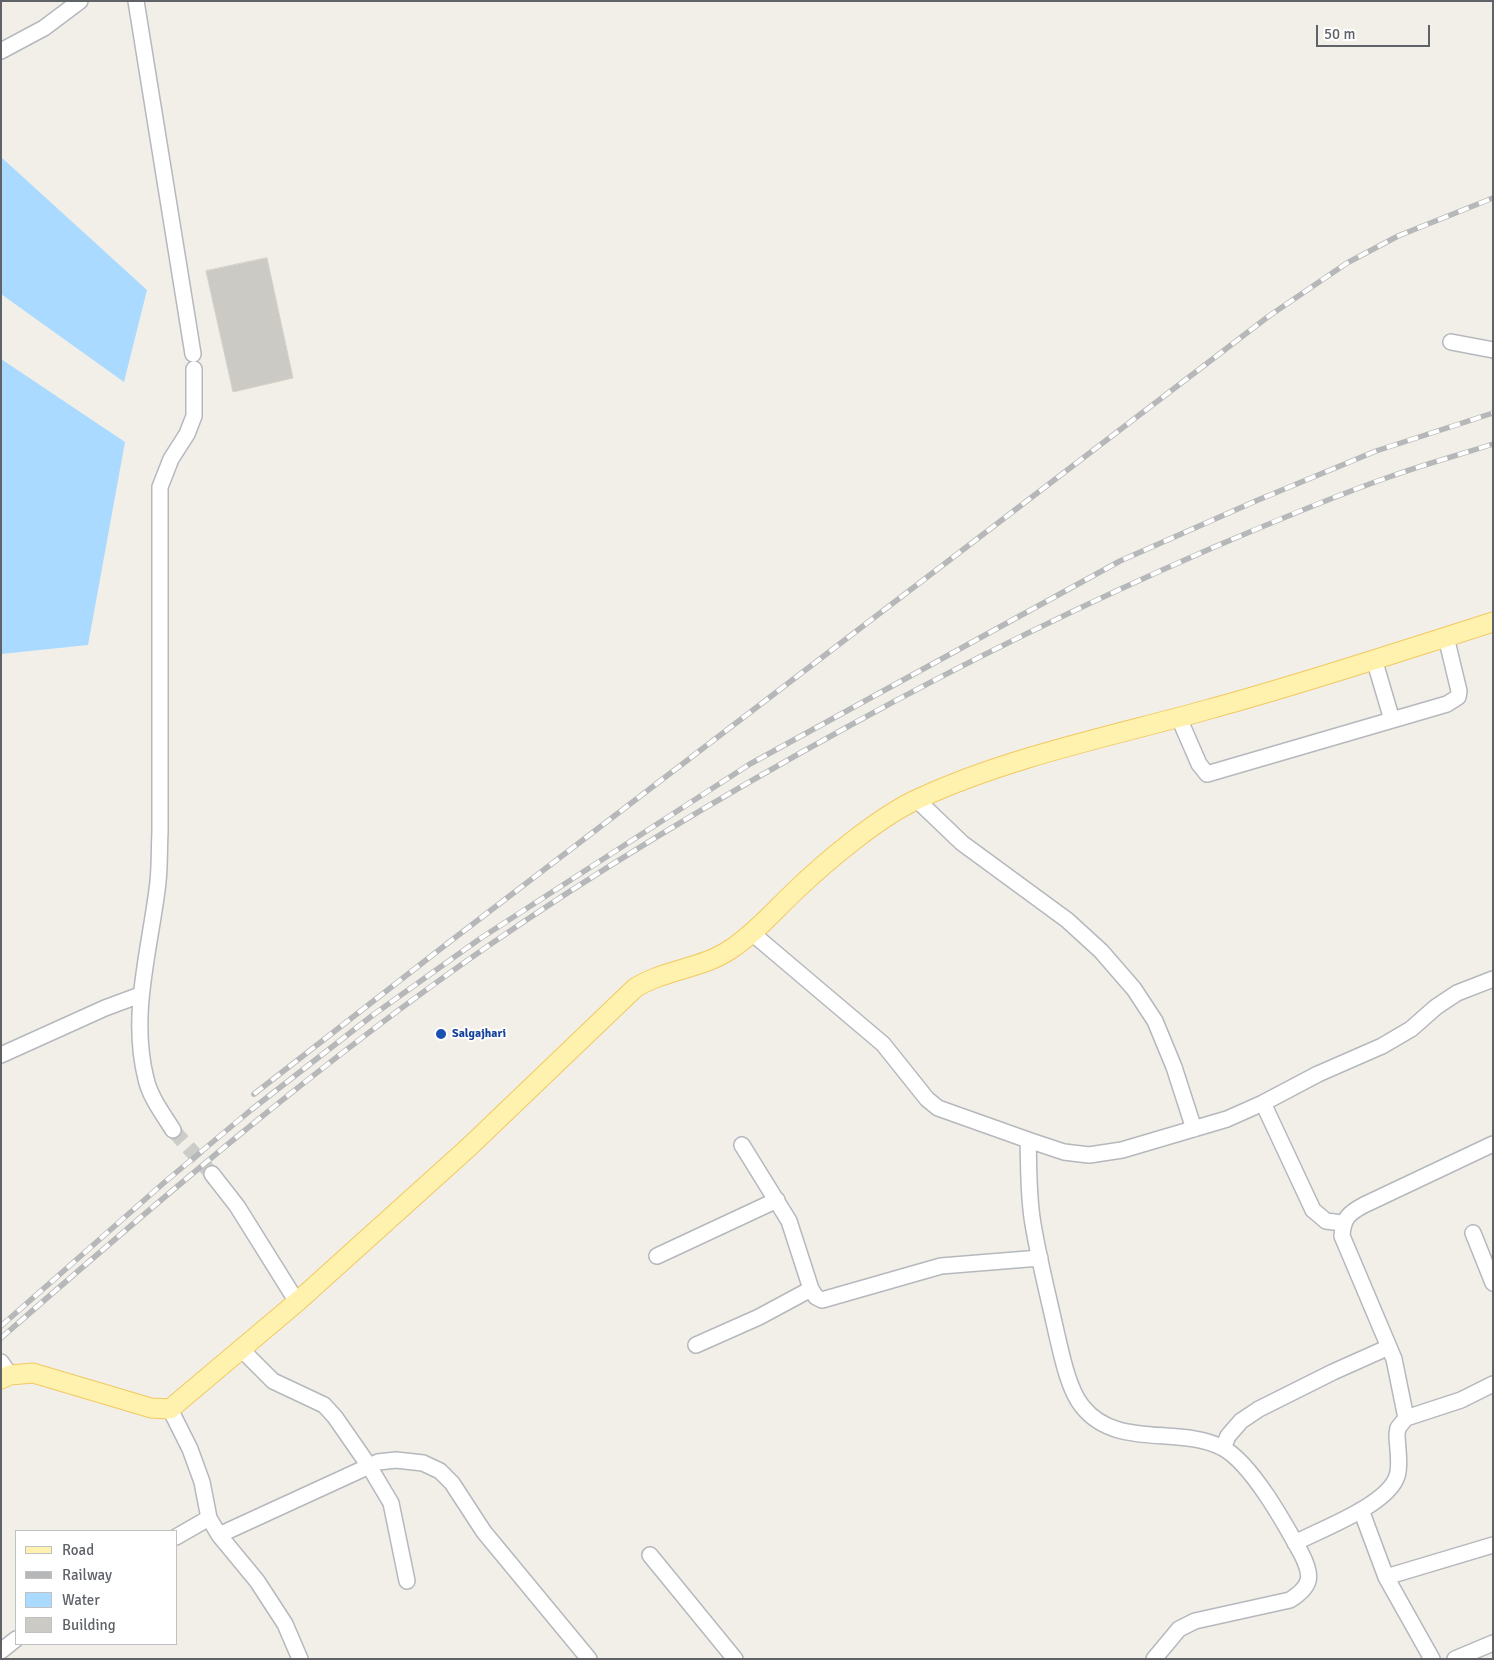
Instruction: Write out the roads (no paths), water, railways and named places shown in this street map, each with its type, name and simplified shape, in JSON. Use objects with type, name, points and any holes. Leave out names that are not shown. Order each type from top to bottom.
[{"type":"main road","points":[[4,1372],[33,1373],[151,1408],[170,1409],[297,1302],[470,1147],[635,988],[652,977],[701,964],[729,951],[753,934],[796,890],[871,828],[916,799],[1001,767],[1269,693],[1493,622]]},
{"type":"street","points":[[1,51],[44,28],[80,1]]},
{"type":"street","points":[[141,3],[193,362],[194,416],[171,459],[160,487],[160,842],[157,888],[140,995],[140,1047],[146,1080],[158,1107],[173,1130]]},
{"type":"street","points":[[1450,342],[1493,350]]},
{"type":"street","points":[[1179,718],[1199,764],[1207,774],[1447,704],[1458,697],[1459,691],[1446,637]]},
{"type":"street","points":[[1374,660],[1392,720]]},
{"type":"street","points":[[916,799],[962,843],[1067,920],[1101,951],[1134,989],[1155,1021],[1174,1067],[1194,1129]]},
{"type":"street","points":[[753,934],[883,1044],[927,1099],[938,1108],[1064,1152],[1089,1155],[1122,1150],[1227,1119],[1318,1074],[1382,1046],[1411,1029],[1436,1007],[1457,993],[1493,979]]},
{"type":"street","points":[[1,1055],[105,1008],[140,995]]},
{"type":"street","points":[[1262,1103],[1313,1210],[1326,1221],[1342,1223]]},
{"type":"street","points":[[1028,1140],[1032,1222],[1066,1365],[1080,1404],[1094,1419],[1111,1428],[1203,1441],[1223,1448],[1238,1458],[1251,1473],[1295,1542],[1310,1576],[1307,1586],[1300,1594],[1290,1600],[1195,1621],[1179,1629],[1154,1659]]},
{"type":"street","points":[[1406,1418],[1401,1387],[1389,1347],[1342,1236],[1342,1223],[1349,1213],[1364,1205],[1493,1144]]},
{"type":"street","points":[[742,1145],[777,1200],[791,1228],[811,1289],[816,1297],[822,1300],[941,1266],[1040,1258]]},
{"type":"street","points":[[212,1174],[237,1206],[297,1302]]},
{"type":"street","points":[[657,1256],[777,1200]]},
{"type":"street","points":[[1473,1233],[1493,1283]]},
{"type":"street","points":[[696,1345],[759,1317],[811,1289]]},
{"type":"street","points":[[1223,1448],[1228,1436],[1241,1421],[1259,1409],[1332,1372],[1389,1347]]},
{"type":"street","points":[[242,1350],[273,1381],[324,1405],[335,1417],[369,1466],[391,1503],[407,1581]]},
{"type":"street","points":[[1295,1542],[1361,1510],[1393,1487],[1398,1474],[1398,1428],[1406,1418],[1461,1400],[1493,1384]]},
{"type":"street","points":[[170,1409],[190,1449],[202,1482],[210,1518],[219,1535],[257,1581],[285,1624],[300,1659]]},
{"type":"street","points":[[219,1535],[369,1466],[396,1460],[423,1463],[440,1471],[452,1483],[484,1532],[589,1659]]},
{"type":"street","points":[[1361,1510],[1386,1577],[1432,1659]]},
{"type":"street","points":[[178,1536],[210,1518]]},
{"type":"street","points":[[1386,1577],[1493,1545]]},
{"type":"street","points":[[650,1555],[735,1659]]},
{"type":"street","points":[[1,1651],[15,1640]]},
{"type":"street","points":[[1455,1659],[1493,1643]]},
{"type":"water","points":[[1,157],[147,290],[124,382],[1,294]]},
{"type":"water","points":[[1,359],[125,442],[88,645],[1,654]]},
{"type":"tunnel","points":[[173,1130],[212,1174]]},
{"type":"railway","points":[[254,1094],[448,943],[1269,316],[1347,263],[1398,236],[1493,198]]},
{"type":"railway","points":[[1,1326],[166,1181],[251,1110],[373,1015],[481,938],[750,764],[1120,561],[1258,500],[1376,451],[1493,413]]},
{"type":"railway","points":[[1,1338],[179,1185],[361,1038],[424,991],[532,916],[666,832],[757,778],[893,702],[983,655],[1120,589],[1212,548],[1346,493],[1417,467],[1493,444]]},
{"type":"place","name":"Salgajhari","points":[[441,1034]]}]
